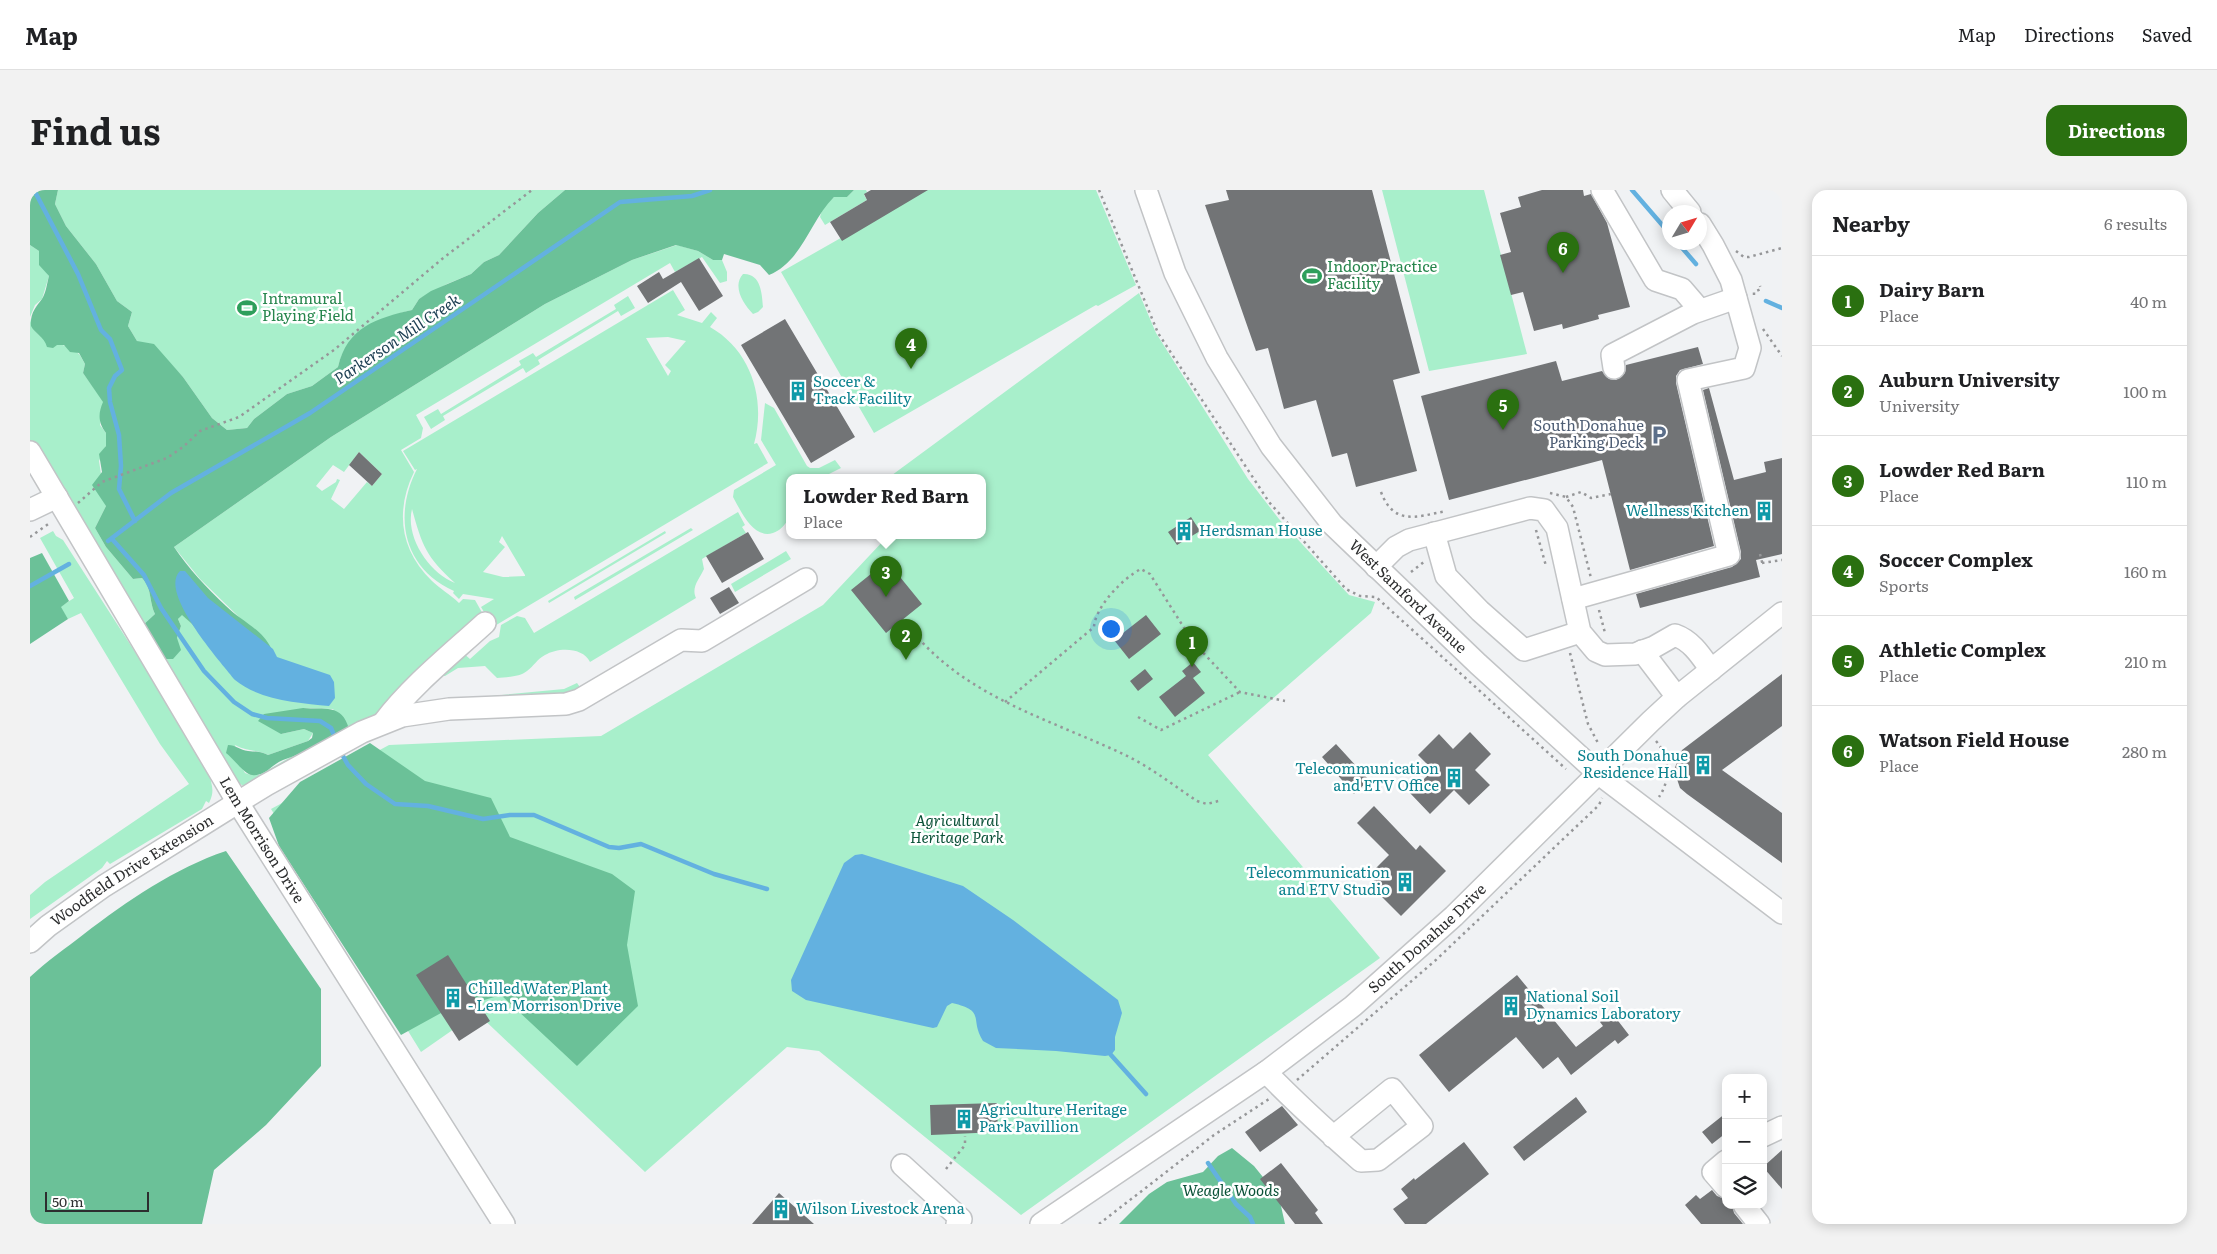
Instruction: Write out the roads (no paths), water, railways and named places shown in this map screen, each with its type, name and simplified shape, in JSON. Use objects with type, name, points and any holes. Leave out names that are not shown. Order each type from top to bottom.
[{"type":"street","name":"West Samford Avenue","points":[[1146,190],[1175,273],[1222,366],[1271,446],[1332,524],[1471,658],[1599,774],[1782,913]]},
{"type":"street","points":[[1602,190],[1655,280],[1682,289],[1700,310]]},
{"type":"street","points":[[1672,190],[1684,205]]},
{"type":"street","points":[[1573,599],[1729,555],[1688,380],[1744,368],[1750,348],[1731,280],[1707,234]]},
{"type":"street","points":[[1614,368],[1612,355],[1700,310],[1736,298]]},
{"type":"street","name":"Lem Morrison Drive","points":[[30,452],[238,803],[503,1224]]},
{"type":"street","points":[[30,510],[62,505]]},
{"type":"street","points":[[1376,566],[1396,547],[1409,540],[1530,508],[1544,510],[1557,528],[1580,632],[1596,651],[1605,656],[1618,656],[1642,651],[1675,635],[1685,638],[1697,650],[1711,670]]},
{"type":"street","points":[[1434,533],[1446,576],[1450,582],[1524,650],[1580,632]]},
{"type":"street","name":"Woodfield Drive Extension","points":[[30,942],[48,926],[104,886],[266,785],[362,732],[402,716],[449,709],[511,708],[566,704],[579,700],[681,640],[702,640],[806,579]]},
{"type":"street","name":"South Donahue Drive","points":[[1041,1224],[1266,1072],[1353,1006],[1418,950],[1677,697],[1782,613]]},
{"type":"street","points":[[383,723],[410,692],[485,623]]},
{"type":"street","points":[[1642,651],[1677,697]]},
{"type":"street","points":[[1266,1072],[1333,1137]]},
{"type":"street","points":[[1767,1134],[1782,1127]]},
{"type":"street","points":[[1722,1164],[1713,1172],[1722,1182]]},
{"type":"street","points":[[902,1165],[961,1220],[957,1224]]},
{"type":"street","points":[[1747,1209],[1759,1224]]},
{"type":"water","points":[[180,571],[185,571],[208,598],[273,649],[277,657],[330,675],[334,682],[335,698],[329,706],[292,702],[267,696],[245,687],[235,680],[205,643],[184,610],[177,594],[175,581]]},
{"type":"water","points":[[862,854],[963,886],[1013,920],[1118,1000],[1122,1013],[1115,1037],[1115,1050],[1111,1055],[1105,1056],[996,1048],[983,1041],[973,1013],[970,1009],[963,1006],[952,1003],[947,1006],[937,1027],[933,1028],[806,1000],[792,991],[791,980],[844,863],[855,855]]},
{"type":"waterway","points":[[34,190],[78,274],[101,330],[110,339],[122,370],[115,376],[109,388],[110,402],[119,435],[121,466],[119,489],[135,521]]},
{"type":"waterway","name":"Parkerson Mill Creek","points":[[108,541],[171,493],[310,413],[620,202],[692,196],[710,190]]},
{"type":"waterway","name":"Parkerson Mill Creek","points":[[1632,190],[1662,225]]},
{"type":"waterway","name":"Parkerson Mill Creek","points":[[1684,250],[1696,264]]},
{"type":"waterway","name":"Parkerson Mill Creek","points":[[1766,301],[1782,308]]},
{"type":"waterway","points":[[112,539],[144,575],[161,608],[204,671],[234,702],[252,714],[267,718],[320,721],[331,728],[334,735]]},
{"type":"waterway","name":"Parkerson Mill Creek","points":[[30,586],[69,564]]},
{"type":"waterway","points":[[343,756],[348,765],[366,784],[395,804],[428,806],[483,819],[510,815],[534,815],[609,847],[619,848],[641,844],[714,874],[767,889]]},
{"type":"waterway","points":[[1111,1055],[1146,1094]]},
{"type":"waterway","points":[[1208,1163],[1236,1204],[1250,1217],[1253,1224]]},
{"type":"place","name":"Watson Field House","points":[[1563,273]]},
{"type":"place","name":"Indoor Practice Facility","points":[[1312,276]]},
{"type":"place","name":"Intramural Playing Field","points":[[247,308]]},
{"type":"place","name":"Soccer Complex","points":[[911,369]]},
{"type":"place","name":"Soccer & Track Facility","points":[[798,391]]},
{"type":"place","name":"Athletic Complex","points":[[1503,430]]},
{"type":"place","name":"South Donahue Parking Deck","points":[[1659,435]]},
{"type":"place","name":"Wellness Kitchen","points":[[1764,511]]},
{"type":"place","name":"Herdsman House","points":[[1184,531]]},
{"type":"place","name":"Lowder Red Barn","points":[[886,597]]},
{"type":"place","name":"Auburn University","points":[[906,660]]},
{"type":"place","name":"Dairy Barn","points":[[1192,667]]},
{"type":"place","name":"South Donahue Residence Hall","points":[[1703,765]]},
{"type":"place","name":"Telecommunication and ETV Office","points":[[1454,778]]},
{"type":"place","name":"Telecommunication and ETV Studio","points":[[1405,882]]},
{"type":"place","name":"Chilled Water Plant - Lem Morrison Drive","points":[[453,998]]},
{"type":"place","name":"National Soil Dynamics Laboratory","points":[[1511,1006]]},
{"type":"place","name":"Agriculture Heritage Park Pavillion","points":[[964,1119]]},
{"type":"place","name":"Wilson Livestock Arena","points":[[781,1209]]},
{"type":"park label","name":"Agricultural Heritage Park","points":[[957,830]]},
{"type":"park label","name":"Weagle Woods","points":[[1231,1191]]}]
